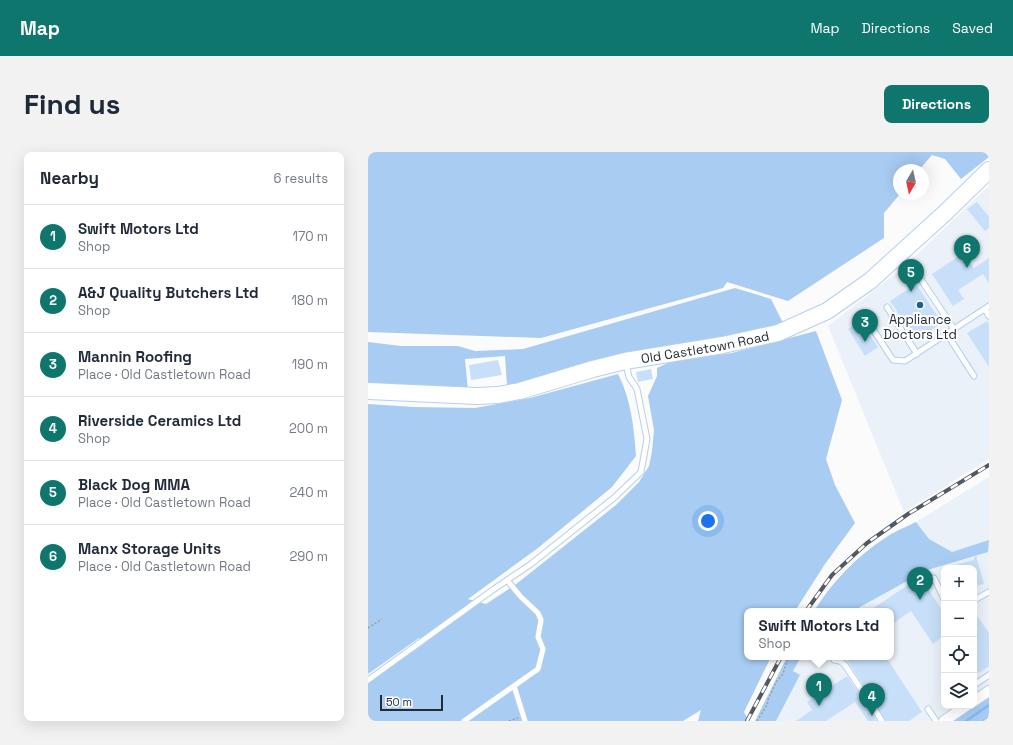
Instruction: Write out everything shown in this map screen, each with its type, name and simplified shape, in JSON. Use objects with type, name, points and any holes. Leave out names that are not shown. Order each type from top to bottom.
[{"type":"highway","name":"Old Castletown Road","points":[[368,392],[477,396],[498,395],[520,391],[625,361],[723,345],[778,333],[827,311],[870,281],[946,212],[989,170]]},
{"type":"street","points":[[944,721],[962,709]]},
{"type":"lane","points":[[922,281],[954,329]]},
{"type":"lane","points":[[886,307],[917,354]]},
{"type":"lane","points":[[867,320],[893,360],[905,361],[987,308],[989,316]]},
{"type":"lane","points":[[947,334],[974,376]]},
{"type":"lane","points":[[368,680],[531,564],[609,501],[641,472],[647,439],[637,389],[629,377],[625,361]]},
{"type":"lane","points":[[934,578],[941,593]]},
{"type":"lane","points":[[464,721],[538,669],[543,650],[538,637],[541,620],[538,613],[520,597],[507,580]]},
{"type":"lane","points":[[977,598],[989,592]]},
{"type":"lane","points":[[834,660],[840,660],[845,665],[882,721]]},
{"type":"lane","points":[[977,683],[989,675]]},
{"type":"lane","points":[[514,686],[526,721]]},
{"type":"lane","points":[[928,709],[936,721]]},
{"type":"path","points":[[368,628],[382,619]]},
{"type":"path","points":[[757,721],[767,705],[776,682],[783,674],[787,660]]},
{"type":"path","points":[[984,721],[989,717]]},
{"type":"shaded area","points":[[368,152],[989,152],[989,157],[961,179],[945,159],[932,155],[924,164],[893,164],[893,200],[895,200],[884,213],[884,238],[788,301],[727,282],[723,288],[541,338],[368,332]]},
{"type":"shaded area","points":[[989,186],[989,459],[904,512],[828,326],[904,267]]},
{"type":"shaded area","points":[[735,288],[771,299],[784,325],[507,385],[505,356],[465,359],[468,390],[368,387],[368,342],[401,346],[458,346],[475,351],[523,349]]},
{"type":"shaded area","points":[[816,331],[842,400],[826,459],[835,485],[855,523],[825,564],[797,608],[744,608],[744,660],[770,660],[744,712],[749,721],[698,721],[701,710],[683,721],[368,721],[368,681],[424,644],[419,638],[368,674],[368,404],[414,407],[475,408],[530,398],[618,374],[629,404],[633,424],[636,456],[612,487],[538,548],[468,599],[486,604],[515,585],[616,505],[639,482],[649,466],[652,451],[654,430],[648,396],[657,376],[657,368],[672,361],[732,353]]},
{"type":"shaded area","points":[[989,477],[989,696],[977,704],[977,565],[941,565],[941,709],[970,709],[952,721],[776,721],[800,676],[793,672],[799,660],[894,660],[894,608],[838,608],[846,594],[916,522]]},
{"type":"shaded area","points":[[916,522],[929,539],[952,552],[989,540],[988,552],[927,570],[859,608],[816,608],[846,570],[874,545]]},
{"type":"shaded area","points":[[786,660],[799,660],[793,671],[800,675],[776,721],[755,721]]},
{"type":"shaded area","points":[[989,696],[989,721],[952,721],[970,709],[977,709],[977,704]]},
{"type":"building","points":[[977,202],[989,217],[989,228],[985,231],[967,209]]},
{"type":"building","points":[[964,253],[974,268],[989,258],[989,283],[983,274],[958,290],[964,299],[953,306],[932,274]]},
{"type":"building","points":[[916,284],[942,323],[916,340],[890,301]]},
{"type":"building","points":[[860,321],[878,347],[865,356],[848,329]]},
{"type":"building","points":[[987,321],[989,325],[989,367],[967,333]]},
{"type":"building","points":[[498,360],[502,375],[471,380],[469,365]]},
{"type":"building","points":[[651,369],[653,379],[638,382],[636,372]]},
{"type":"building","points":[[976,555],[984,584],[977,585],[977,565],[956,565],[974,560],[974,556]]},
{"type":"building","points":[[920,577],[941,608],[941,638],[933,644],[911,611],[894,623],[894,608],[874,608]]},
{"type":"building","points":[[977,618],[989,633],[989,666],[979,673],[977,670]]},
{"type":"building","points":[[847,660],[888,660],[922,712],[909,721],[886,721]]},
{"type":"building","points":[[847,676],[877,721],[868,721],[855,702],[826,721],[796,721],[812,710],[807,702]]},
{"type":"waterway","points":[[966,721],[989,705]]},
{"type":"railway","points":[[808,608],[832,575],[867,543],[908,514],[989,465]]},
{"type":"railway","points":[[747,721],[779,660]]},
{"type":"place","name":"Manx Storage Units","points":[[967,268]]},
{"type":"place","name":"Black Dog MMA","points":[[911,292]]},
{"type":"place","name":"Appliance Doctors Ltd","points":[[920,305]]},
{"type":"place","name":"Mannin Roofing","points":[[865,342]]},
{"type":"place","name":"A&J Quality Butchers Ltd","points":[[920,600]]},
{"type":"place","name":"Swift Motors Ltd","points":[[819,706]]},
{"type":"place","name":"Riverside Ceramics Ltd","points":[[872,716]]}]
